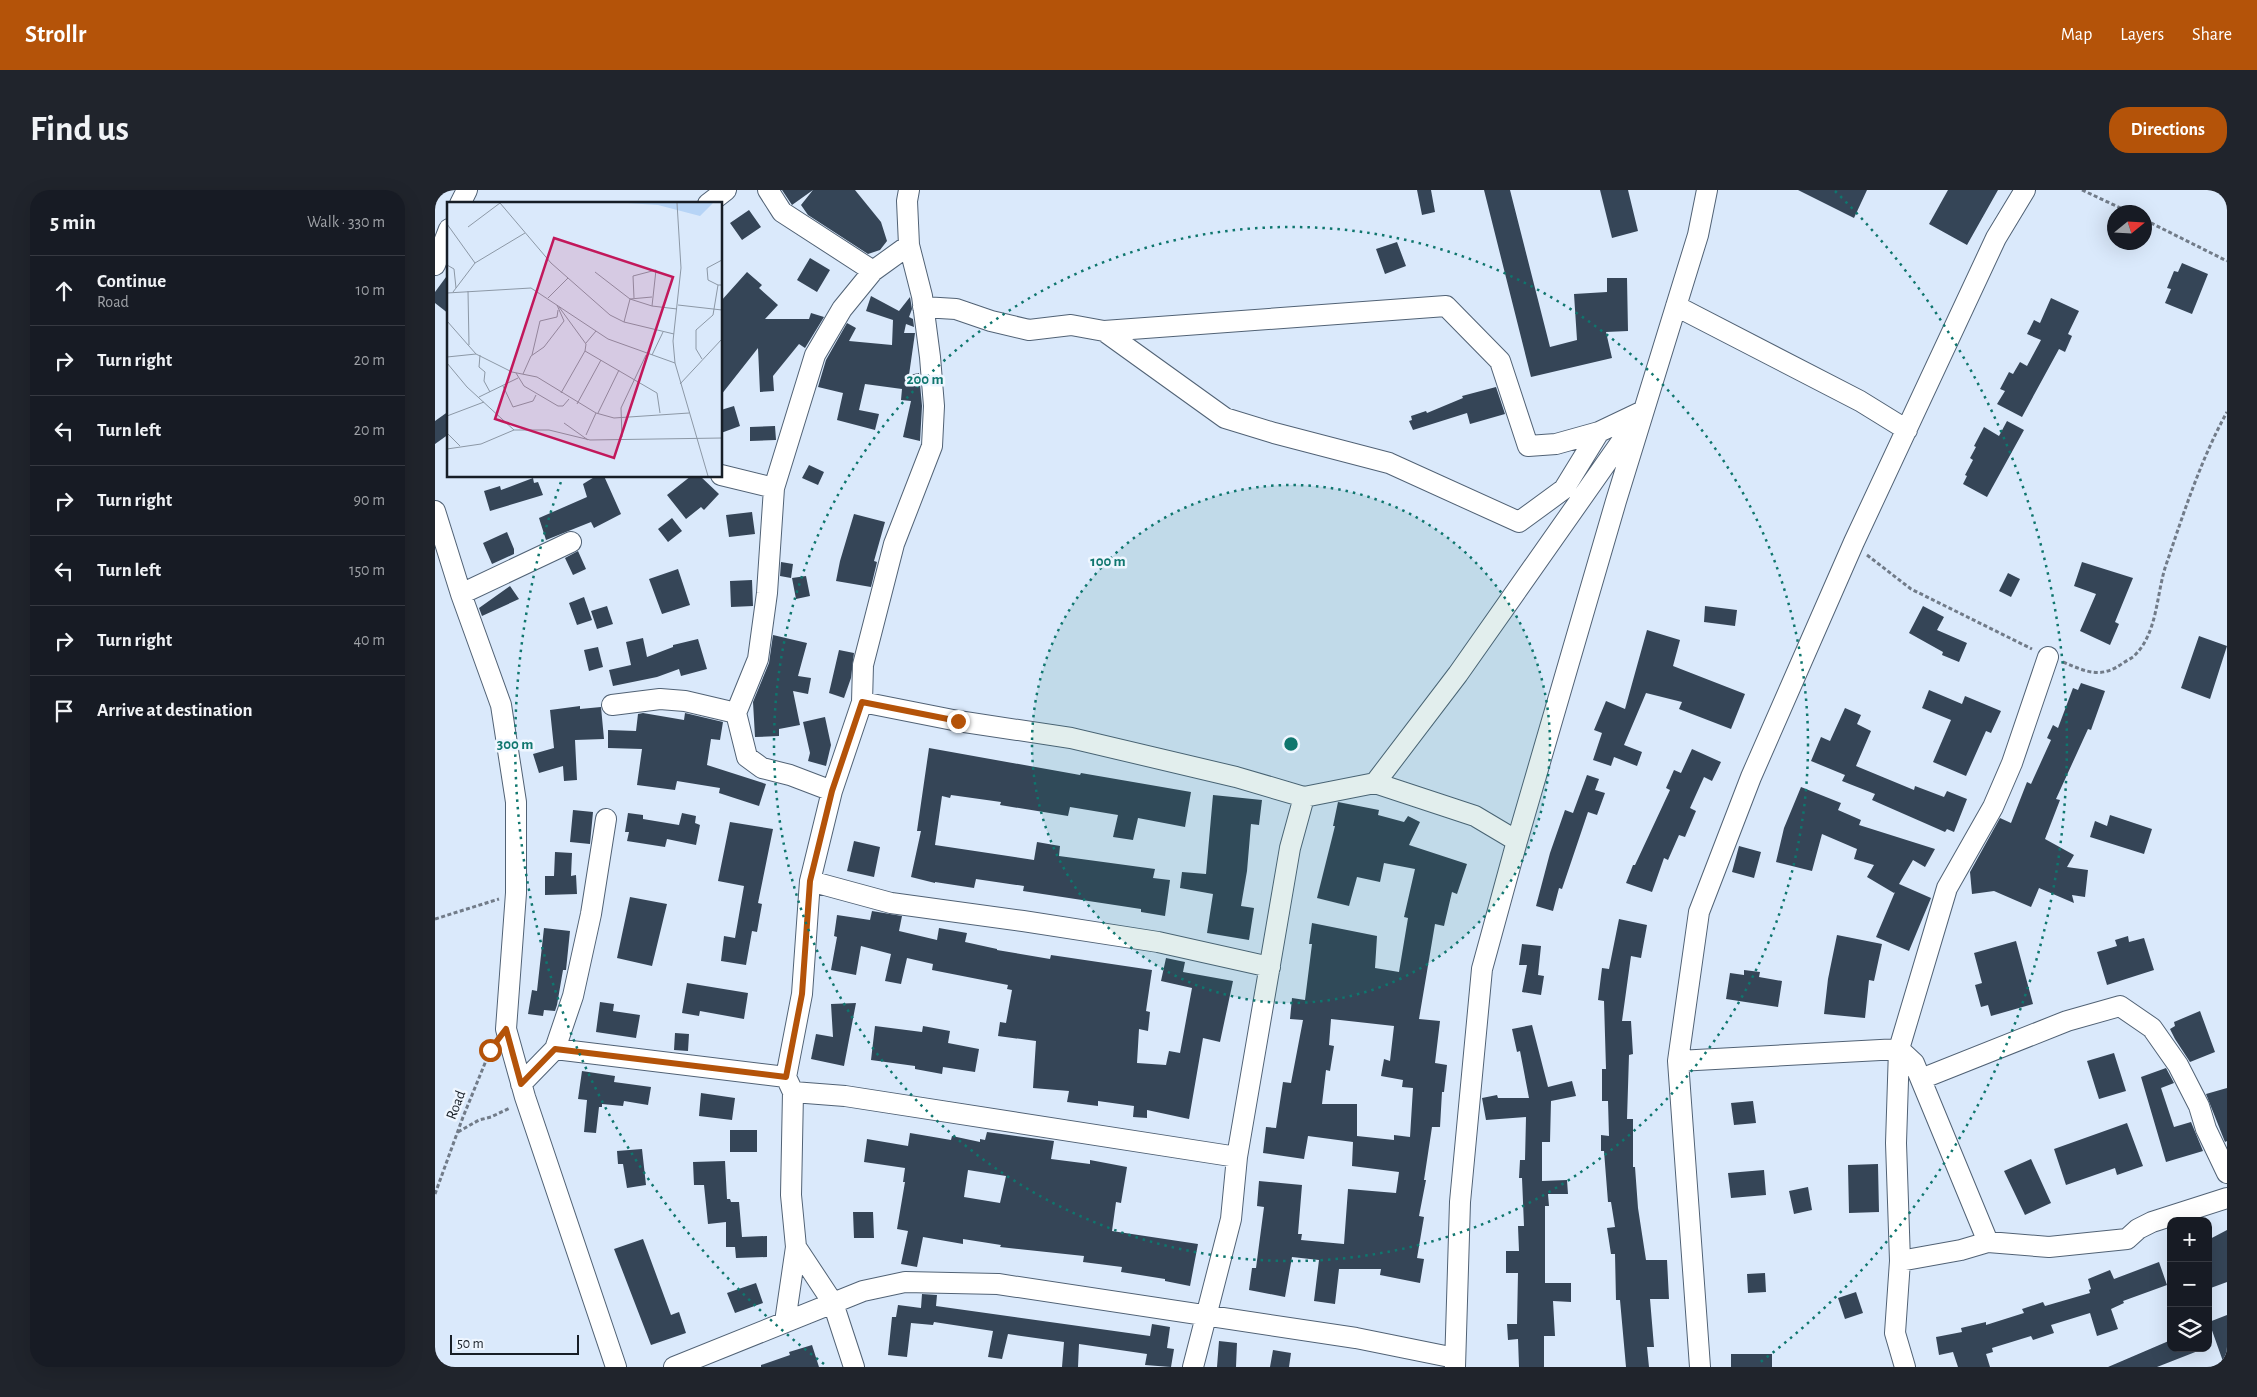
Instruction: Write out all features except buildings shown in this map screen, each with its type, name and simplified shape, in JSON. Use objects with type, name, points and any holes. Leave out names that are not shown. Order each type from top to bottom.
[{"type":"street","points":[[461,202],[467,190]]},
{"type":"street","points":[[711,202],[726,190]]},
{"type":"street","points":[[768,190],[782,212],[873,271]]},
{"type":"street","points":[[785,1322],[796,1247],[791,1194],[789,1085],[802,994],[810,881],[832,791],[862,702],[863,665],[894,544],[932,446],[934,406],[923,307],[909,245],[907,201],[909,190]]},
{"type":"street","points":[[674,1367],[863,1291],[905,1282],[998,1284],[1356,1338],[1455,1362],[1460,1202],[1482,969],[1517,841],[1643,412],[1698,235],[1707,190]]},
{"type":"street","points":[[1699,1367],[1678,1061],[1699,912],[1751,777],[1853,542],[1996,238],[2025,190]]},
{"type":"street","points":[[435,265],[447,234]]},
{"type":"street","points":[[832,791],[789,775],[762,768],[747,757],[736,713],[758,659],[767,593],[774,488],[815,355],[842,309],[873,271],[909,245]]},
{"type":"street","points":[[923,307],[956,309],[991,321],[1029,330],[1071,325],[1103,331],[1446,306],[1500,361],[1528,446],[1556,444],[1599,432],[1643,412]]},
{"type":"street","points":[[1676,306],[1851,396],[1907,430]]},
{"type":"street","points":[[1103,331],[1225,418],[1389,463],[1519,522],[1565,489],[1599,432]]},
{"type":"street","points":[[1375,783],[1458,674],[1643,412]]},
{"type":"street","points":[[723,475],[774,488]]},
{"type":"street","points":[[435,511],[461,594],[501,705],[516,802],[516,893],[506,1029],[523,1090],[616,1367]]},
{"type":"street","points":[[461,594],[571,542]]},
{"type":"street","points":[[1905,1367],[1895,1333],[1900,1261],[1896,1144],[1899,1049],[1947,888],[1993,807],[2011,763],[2048,657]]},
{"type":"street","points":[[612,705],[660,699],[685,701],[736,713]]},
{"type":"street","points":[[862,702],[958,721],[1071,738],[1236,777],[1304,797],[1375,783],[1475,816],[1517,841]]},
{"type":"street","points":[[1193,1367],[1231,1219],[1237,1157],[1290,848],[1304,797]]},
{"type":"street","points":[[523,1090],[555,1049],[573,996],[591,914],[606,820]]},
{"type":"street","points":[[810,881],[891,903],[1158,942],[1270,967]]},
{"type":"street","points":[[1921,1079],[2067,1021],[2120,1006],[2152,1028],[2178,1065],[2199,1106],[2206,1129],[2227,1174]]},
{"type":"street","points":[[555,1049],[1237,1157]]},
{"type":"street","points":[[1678,1061],[1899,1049],[1914,1063],[1987,1242]]},
{"type":"street","points":[[1900,1261],[1961,1250],[1987,1242],[2049,1247],[2127,1239],[2138,1229],[2152,1222],[2227,1198]]},
{"type":"street","points":[[796,1247],[833,1303],[854,1367]]},
{"type":"path","points":[[2082,190],[2114,205]]},
{"type":"path","points":[[2152,224],[2227,261]]},
{"type":"path","points":[[1853,542],[1874,562],[1911,589],[2048,657],[2083,671],[2100,674],[2116,669],[2133,657],[2150,634],[2160,584],[2189,496],[2214,436],[2227,412]]},
{"type":"path","points":[[435,919],[516,893]]},
{"type":"path","name":"Road","points":[[435,1194],[490,1050],[506,1029]]},
{"type":"path","points":[[458,1132],[479,1120],[491,1118],[508,1110],[523,1090]]},
{"type":"route","points":[[490,1050],[506,1029],[521,1084],[555,1049],[640,1060],[694,1064],[786,1077],[802,994],[810,881],[832,791],[862,702],[958,721]]}]
